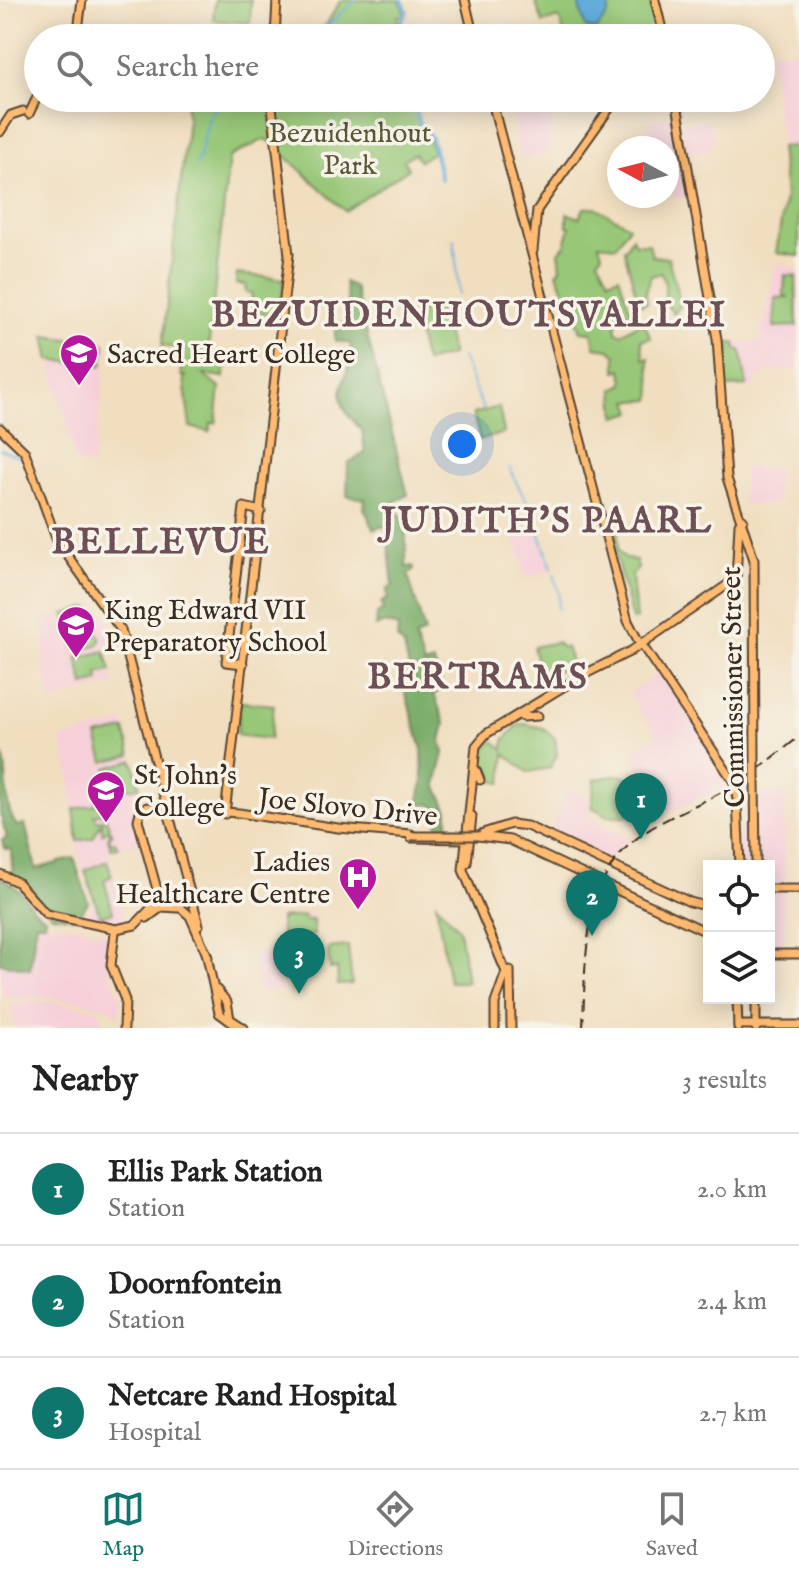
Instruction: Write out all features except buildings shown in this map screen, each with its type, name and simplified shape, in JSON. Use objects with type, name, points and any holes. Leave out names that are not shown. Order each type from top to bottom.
[{"type":"main road","points":[[79,24],[82,0]]},
{"type":"main road","points":[[276,24],[277,0]]},
{"type":"main road","points":[[466,0],[472,24]]},
{"type":"main road","points":[[656,0],[663,23]]},
{"type":"main road","points":[[0,132],[25,112]]},
{"type":"main road","points":[[226,813],[281,316],[286,302],[289,253],[273,112]]},
{"type":"main road","points":[[495,112],[526,231],[532,241]]},
{"type":"main road","points":[[535,224],[539,211],[607,112]]},
{"type":"main road","name":"Commissioner Street","points":[[678,112],[717,339],[727,478],[743,519],[754,562],[756,860]]},
{"type":"main road","points":[[277,146],[284,161]]},
{"type":"main road","points":[[566,170],[536,212],[533,258],[631,626],[641,647]]},
{"type":"main road","points":[[549,192],[551,179]]},
{"type":"main road","points":[[566,383],[630,629],[734,782],[740,860]]},
{"type":"main road","points":[[0,432],[23,452],[55,542],[92,602],[119,632],[165,807],[216,989],[222,1000],[223,1018],[241,1025]]},
{"type":"main road","points":[[0,432],[25,452],[59,545],[121,630],[165,807]]},
{"type":"main road","points":[[243,664],[226,662],[244,507],[261,511]]},
{"type":"main road","points":[[510,1028],[510,1001],[504,966],[465,876],[476,770],[483,738],[522,717],[535,714],[615,667],[736,579],[739,524],[743,519]]},
{"type":"main road","points":[[496,1028],[495,1001],[506,984],[509,969],[468,874],[474,753],[483,738],[578,678],[641,647]]},
{"type":"main road","points":[[476,770],[480,780]]},
{"type":"main road","name":"Joe Slovo Drive","points":[[165,807],[297,819],[338,828],[406,835]]},
{"type":"main road","points":[[149,809],[140,812],[138,820],[161,902]]},
{"type":"main road","points":[[149,809],[141,824],[161,902]]},
{"type":"main road","name":"Joe Slovo Drive","points":[[149,809],[210,810],[343,831],[470,839],[501,837],[707,932]]},
{"type":"main road","name":"Joe Slovo Drive","points":[[470,839],[511,824],[535,829]]},
{"type":"main road","points":[[532,850],[505,836],[503,830],[516,826],[535,829],[703,905]]},
{"type":"main road","points":[[373,832],[377,841]]},
{"type":"main road","points":[[406,835],[430,841],[470,839]]},
{"type":"main road","points":[[0,875],[18,886],[45,916],[99,930],[119,932],[165,906],[186,914]]},
{"type":"main road","points":[[0,875],[18,883],[42,912],[119,932]]},
{"type":"main road","points":[[144,920],[156,897],[156,888]]},
{"type":"main road","points":[[775,889],[799,889]]},
{"type":"main road","points":[[161,902],[176,903],[189,914],[209,968]]},
{"type":"main road","points":[[161,902],[175,905],[186,914],[230,1017],[241,1025]]},
{"type":"main road","points":[[144,920],[161,902]]},
{"type":"main road","points":[[84,922],[119,932]]},
{"type":"main road","points":[[99,930],[110,935],[113,944]]},
{"type":"main road","points":[[119,932],[113,944],[109,967],[122,997],[120,1023]]},
{"type":"main road","points":[[119,932],[111,965],[125,1000],[120,1023]]},
{"type":"main road","points":[[775,954],[796,955]]},
{"type":"main road","points":[[737,1004],[738,1027],[799,1025]]},
{"type":"main road","points":[[756,1004],[756,1027]]},
{"type":"shaded area","points":[[797,50],[799,146],[782,147],[775,95],[775,51]]},
{"type":"shaded area","points":[[510,112],[552,112],[550,154],[521,157]]},
{"type":"shaded area","points":[[675,116],[678,136],[650,136],[648,120]]},
{"type":"shaded area","points":[[710,120],[714,141],[709,142],[710,150],[687,154],[683,124]]},
{"type":"shaded area","points":[[679,139],[689,196],[679,198]]},
{"type":"shaded area","points":[[776,262],[799,270],[799,371],[764,371],[764,377],[755,377],[754,387],[724,388],[721,344],[761,341],[763,330],[756,328],[764,326]]},
{"type":"shaded area","name":"Sacred Heart College","points":[[44,334],[108,342],[93,466],[76,463]]},
{"type":"shaded area","points":[[744,468],[777,468],[777,504],[742,504]]},
{"type":"shaded area","points":[[532,518],[552,571],[525,578],[511,523]]},
{"type":"shaded area","name":"King Edward VII Preparatory School","points":[[95,606],[118,633],[120,642],[104,647],[114,683],[52,701],[43,667],[45,619]]},
{"type":"shaded area","points":[[660,672],[734,782],[648,823],[642,811],[635,749],[655,737],[658,739],[629,694]]},
{"type":"shaded area","name":"St John's College","points":[[124,722],[146,804],[135,814],[142,842],[108,851],[126,928],[81,919],[94,904],[78,853],[70,776],[61,739]]},
{"type":"shaded area","points":[[569,789],[588,798],[589,816],[604,828],[630,838],[609,860],[549,833]]},
{"type":"shaded area","points":[[757,794],[785,794],[784,952],[775,951],[775,860],[741,860],[739,851],[757,850],[738,849],[738,827],[757,827]]},
{"type":"shaded area","points":[[313,914],[317,970],[284,973],[277,918]]},
{"type":"shaded area","points":[[38,922],[78,926],[108,936],[109,972],[121,999],[118,1017],[110,1009],[79,1001],[29,996],[18,1001],[2,995],[0,963],[30,969]]},
{"type":"shaded area","points":[[277,953],[282,991],[258,992],[254,955]]},
{"type":"shaded area","points":[[35,1000],[98,1009],[105,1028],[14,1028],[11,1007]]},
{"type":"green space","points":[[215,0],[251,0],[250,23],[213,20]]},
{"type":"green space","points":[[341,0],[400,0],[405,16],[398,16],[397,24],[327,24]]},
{"type":"green space","points":[[535,0],[652,0],[659,21],[658,24],[561,24],[559,18],[543,23]]},
{"type":"green space","points":[[187,112],[271,112],[276,145],[265,139],[229,157],[208,352],[227,356],[224,377],[203,374],[220,388],[216,423],[211,423],[210,432],[190,427],[186,376],[182,376],[179,348],[162,346]]},
{"type":"green space","name":"Bezuidenhout Park","points":[[277,112],[415,112],[433,152],[420,161],[414,153],[404,160],[408,169],[345,211],[282,153]]},
{"type":"green space","points":[[799,146],[799,256],[776,253],[785,197],[780,147]]},
{"type":"green space","points":[[595,207],[629,226],[616,246],[599,244],[602,254],[598,259],[609,280],[619,276],[629,306],[633,308],[616,324],[616,332],[621,334],[643,321],[651,338],[641,340],[644,359],[649,358],[651,400],[629,401],[633,412],[616,417],[614,389],[624,384],[622,369],[616,371],[616,355],[609,349],[595,347],[592,332],[581,331],[557,273],[561,268],[559,252],[565,245],[570,227],[567,226],[567,213],[579,218],[584,208]]},
{"type":"green space","points":[[632,237],[635,244],[649,244],[652,256],[668,258],[681,304],[674,314],[665,303],[665,283],[661,273],[651,276],[645,293],[647,303],[639,305],[624,250]]},
{"type":"green space","points":[[237,274],[284,279],[280,315],[250,312],[252,293],[245,292],[246,285],[236,284]]},
{"type":"green space","points":[[785,275],[796,276],[797,326],[774,327],[776,298],[789,297],[784,296]]},
{"type":"green space","points":[[345,282],[355,288],[408,495],[389,504],[402,517],[406,567],[413,566],[414,570],[408,575],[425,633],[415,637],[424,665],[434,662],[443,689],[434,694],[445,724],[441,740],[444,753],[436,785],[448,810],[448,830],[438,829],[437,813],[431,804],[418,805],[423,782],[422,749],[401,678],[401,672],[409,668],[404,646],[397,639],[398,627],[384,623],[376,627],[377,614],[383,610],[381,603],[388,598],[387,590],[393,585],[387,532],[384,526],[374,529],[364,508],[365,499],[347,496],[348,463],[365,453],[362,430],[350,417],[341,396],[350,343],[335,341],[335,323],[350,323]]},
{"type":"green space","points":[[439,305],[452,355],[425,362],[412,312]]},
{"type":"green space","points":[[45,336],[105,344],[102,366],[50,360]]},
{"type":"green space","points":[[729,343],[735,343],[736,350],[741,350],[747,386],[724,387],[722,352],[730,351]]},
{"type":"green space","points":[[499,407],[504,433],[480,440],[473,414]]},
{"type":"green space","points":[[608,526],[618,526],[618,551],[625,559],[636,560],[638,569],[632,575],[636,619],[632,620]]},
{"type":"green space","points":[[89,607],[101,640],[98,645],[80,649],[75,647],[64,614]]},
{"type":"green space","points":[[557,642],[562,648],[566,647],[575,673],[579,672],[568,683],[562,669],[541,675],[533,647]]},
{"type":"green space","points":[[105,651],[111,671],[98,674],[99,681],[84,685],[77,658]]},
{"type":"green space","points":[[240,702],[274,705],[270,739],[237,735]]},
{"type":"green space","points":[[525,724],[543,728],[555,738],[557,755],[550,768],[528,772],[505,754],[502,783],[481,779],[482,748],[494,741],[504,750],[504,740],[517,726]]},
{"type":"green space","points":[[125,730],[131,755],[104,762],[97,736]]},
{"type":"green space","points":[[0,748],[9,808],[17,826],[25,824],[36,869],[74,858],[88,902],[78,918],[52,915],[13,878],[11,849],[5,849],[2,840],[7,838],[0,813]]},
{"type":"green space","points":[[133,760],[140,787],[114,791],[107,768]]},
{"type":"green space","points":[[619,775],[639,781],[634,816],[608,816],[592,807],[595,779]]},
{"type":"green space","points":[[96,800],[105,813],[94,815],[97,821],[106,818],[112,835],[109,830],[102,834],[102,822],[93,838],[78,841],[74,809],[94,805]]},
{"type":"green space","points":[[107,861],[112,876],[104,880],[113,912],[100,916],[85,870]]},
{"type":"green space","points":[[0,878],[14,885],[45,917],[44,923],[36,923],[30,969],[0,963]]},
{"type":"green space","points":[[436,903],[459,929],[467,982],[449,982]]},
{"type":"green space","points":[[304,916],[305,920],[313,920],[314,935],[296,937],[292,944],[282,945],[280,918]]},
{"type":"green space","points":[[348,946],[352,984],[338,985],[337,968],[330,969],[328,948]]},
{"type":"water","points":[[577,0],[606,0],[610,4],[608,14],[600,24],[585,24]]},
{"type":"waterway","points":[[329,24],[356,0]]},
{"type":"waterway","points":[[400,24],[407,11],[402,0]]},
{"type":"waterway","points":[[544,0],[554,3]]},
{"type":"waterway","points":[[554,3],[566,0]]},
{"type":"waterway","points":[[196,166],[213,112]]},
{"type":"waterway","points":[[416,112],[419,122],[431,137],[441,179]]},
{"type":"waterway","points":[[454,239],[459,294]]},
{"type":"waterway","points":[[462,357],[483,409]]},
{"type":"waterway","points":[[0,449],[22,458]]},
{"type":"waterway","points":[[511,472],[533,514]]},
{"type":"waterway","points":[[534,517],[552,569]]},
{"type":"waterway","points":[[554,574],[559,594],[558,609]]},
{"type":"railway","points":[[583,1028],[587,944],[596,903],[612,865],[623,851],[650,829],[738,782],[799,737]]},
{"type":"place","name":"Sacred Heart College","points":[[79,387]]},
{"type":"place","name":"King Edward VII Preparatory School","points":[[76,659]]},
{"type":"place","name":"St John's College","points":[[106,824]]},
{"type":"place","name":"Ellis Park Station","points":[[641,839]]},
{"type":"place","name":"Ladies Healthcare Centre","points":[[358,911]]},
{"type":"place","name":"Doornfontein","points":[[592,936]]},
{"type":"place","name":"Netcare Rand Hospital","points":[[299,994]]},
{"type":"district","name":"BEZUIDENHOUTSVALLEI","points":[[469,313]]},
{"type":"district","name":"JUDITH'S PAARL","points":[[547,519]]},
{"type":"district","name":"BELLEVUE","points":[[161,540]]},
{"type":"district","name":"BERTRAMS","points":[[478,675]]}]
